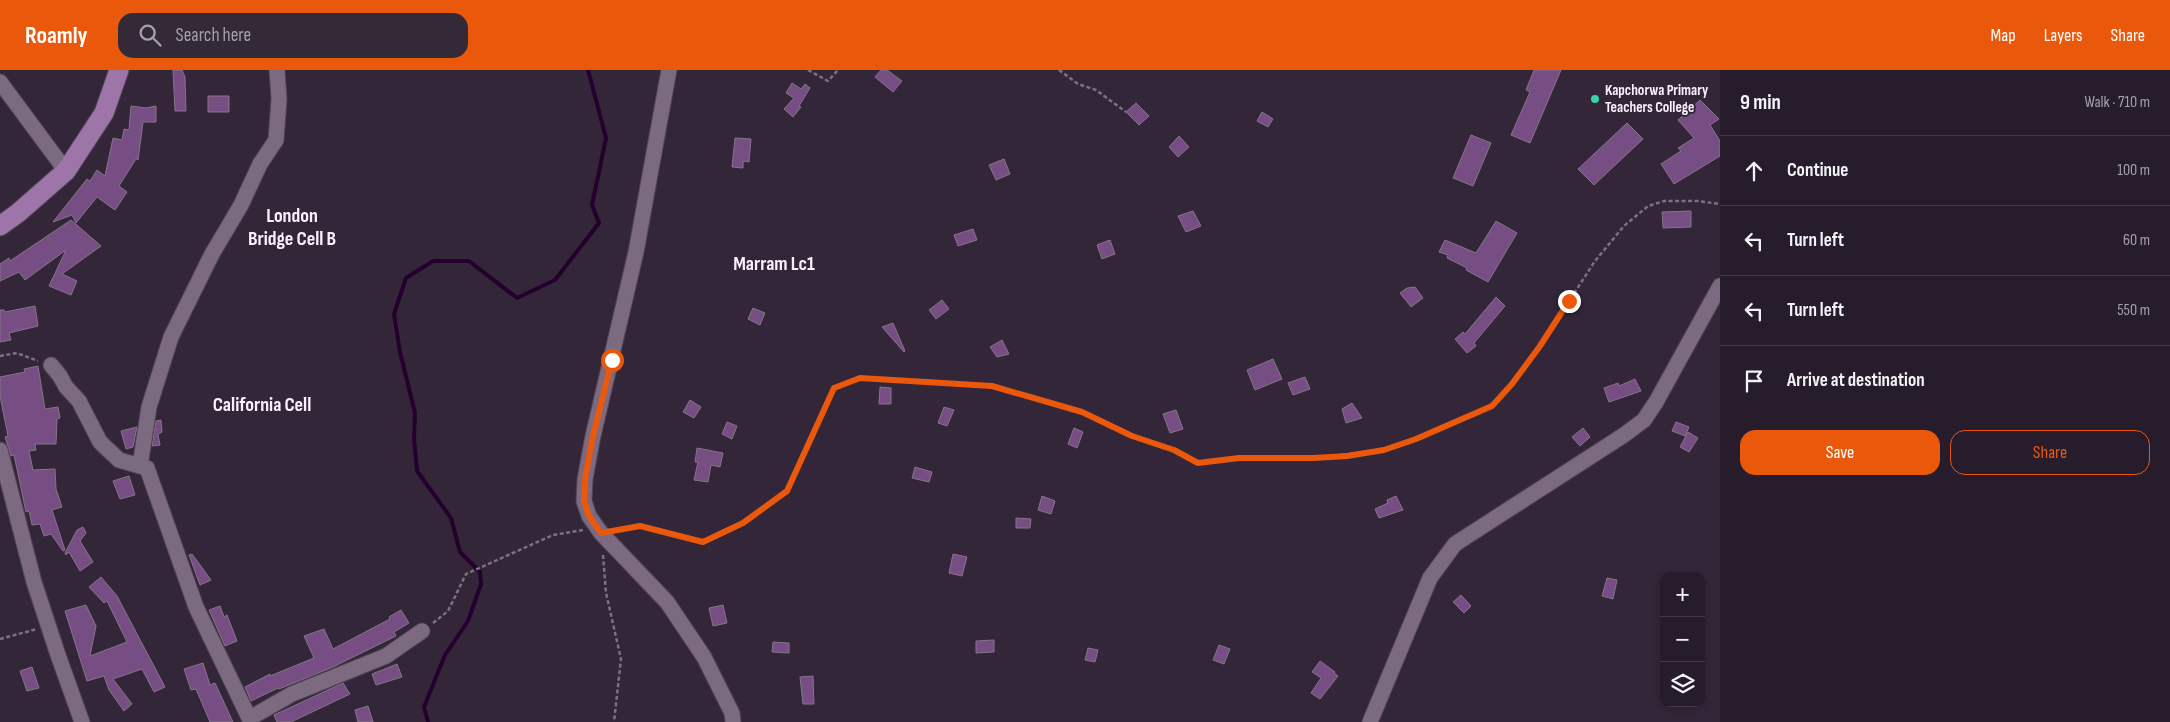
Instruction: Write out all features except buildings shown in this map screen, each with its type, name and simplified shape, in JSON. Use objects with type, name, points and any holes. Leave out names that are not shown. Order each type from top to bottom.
[{"type":"main road","points":[[0,226],[18,213],[66,171],[104,113],[119,70]]},
{"type":"street","points":[[140,466],[149,407],[171,337],[212,254],[240,206],[260,164],[276,140],[279,98],[278,70]]},
{"type":"street","points":[[669,70],[636,252],[593,436],[585,479],[584,501],[589,516],[599,530],[667,602],[704,658],[732,713],[733,722]]},
{"type":"street","points":[[0,82],[66,171]]},
{"type":"street","points":[[1370,722],[1430,578],[1450,549],[1644,420],[1656,402],[1720,286]]},
{"type":"street","points":[[51,366],[79,401],[100,442],[119,460],[147,468],[196,607],[251,720],[292,694],[386,656],[422,631]]},
{"type":"street","points":[[0,450],[34,582],[82,722]]},
{"type":"path","points":[[808,70],[828,80],[838,70]]},
{"type":"path","points":[[1059,70],[1078,84],[1096,90],[1126,112]]},
{"type":"path","points":[[422,631],[448,611],[466,574],[554,536],[640,526],[703,542],[743,523],[787,491],[834,388],[860,378],[992,386],[1082,412],[1132,436],[1174,450],[1198,463],[1247,458],[1314,458],[1384,450],[1416,439],[1492,406],[1512,384],[1540,346],[1594,262],[1624,226],[1648,206],[1664,201],[1697,201],[1720,204]]},
{"type":"path","points":[[0,356],[18,353],[51,366]]},
{"type":"path","points":[[599,530],[606,592],[621,659],[614,722]]},
{"type":"path","points":[[0,639],[48,626]]},
{"type":"waterway","points":[[428,722],[424,707],[445,655],[468,621],[481,584],[480,572],[460,552],[451,518],[417,471],[414,439],[415,413],[400,352],[394,314],[406,278],[433,261],[469,261],[517,298],[555,280],[599,223],[592,205],[606,138],[588,70]]},
{"type":"place","name":"Kapchorwa Primary Teachers College","points":[[1595,99]]},
{"type":"district","name":"London Bridge Cell B","points":[[292,228]]},
{"type":"district","name":"Marram Lc1","points":[[774,264]]},
{"type":"district","name":"California Cell","points":[[262,405]]},
{"type":"route","points":[[612,360],[593,436],[585,479],[584,501],[589,516],[601,533],[640,526],[703,542],[743,523],[787,491],[834,388],[860,378],[992,386],[1082,412],[1132,436],[1174,450],[1198,463],[1239,458],[1347,456],[1384,450],[1416,439],[1492,406],[1512,384],[1540,346],[1569,301]]}]
